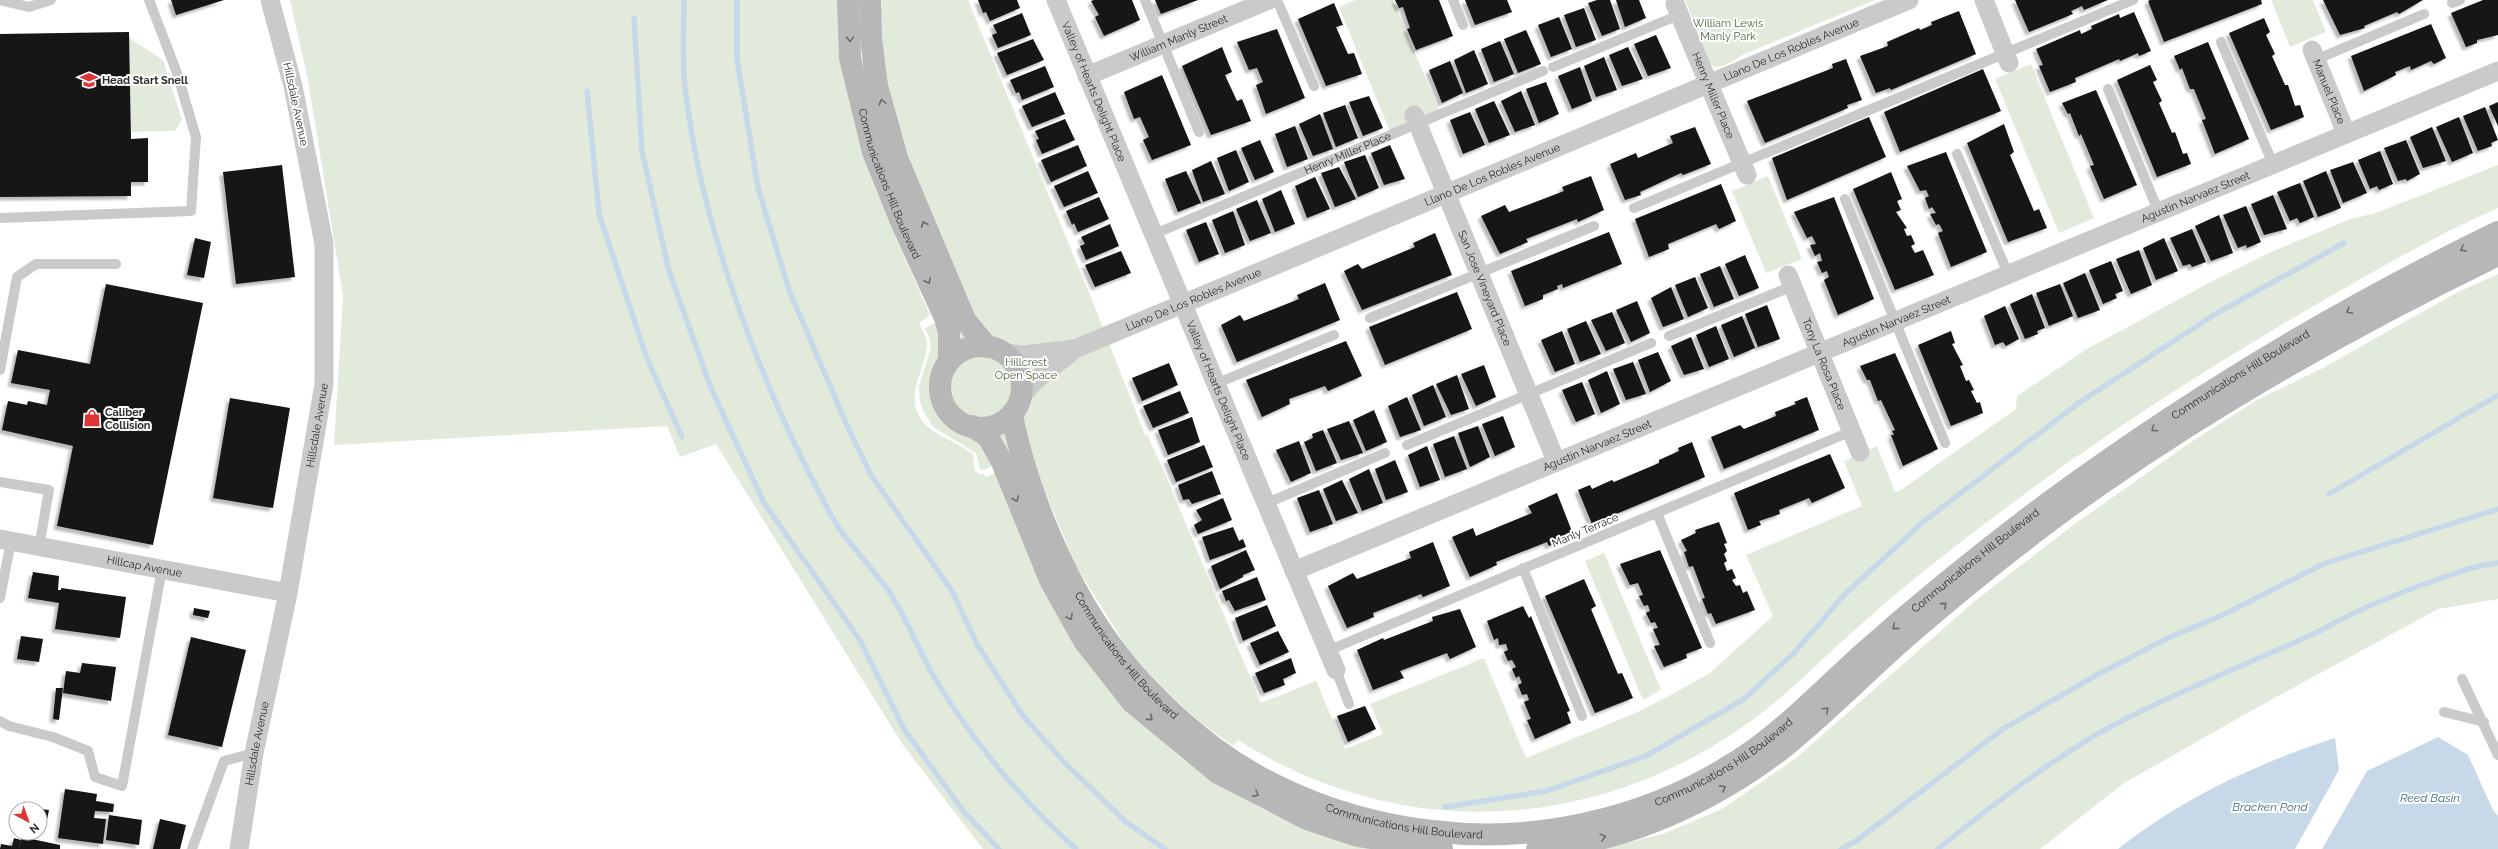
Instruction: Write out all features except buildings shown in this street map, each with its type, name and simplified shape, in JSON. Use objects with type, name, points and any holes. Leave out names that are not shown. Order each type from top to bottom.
[{"type":"street","name":"Hillsdale Avenue","points":[[239,849],[254,753],[288,593],[324,384],[324,244],[293,86],[270,0]]},
{"type":"street","name":"Communications Hill Boulevard","points":[[848,0],[850,58],[873,152],[902,224],[945,318],[950,337],[949,361]]},
{"type":"street","name":"Communications Hill Boulevard","points":[[870,0],[871,39],[878,86],[897,158],[963,316],[995,350]]},
{"type":"street","name":"Valley of Hearts Delight Place","points":[[1056,0],[1152,234],[1267,503],[1294,572],[1336,670]]},
{"type":"street","name":"William Manly Street","points":[[1087,76],[1269,0]]},
{"type":"street","name":"Llano De Los Robles Avenue","points":[[1017,405],[1036,380],[1075,349],[1909,0]]},
{"type":"street","points":[[1984,0],[2007,58]]},
{"type":"street","name":"Henry Miller Place","points":[[1677,9],[1707,85],[1744,169]]},
{"type":"street","name":"Manuel Place","points":[[2314,55],[2346,133]]},
{"type":"street","name":"Agustin Narvaez Street","points":[[1294,572],[1556,462],[2009,276],[2346,133],[2498,71]]},
{"type":"street","name":"San Jose Vineyard Place","points":[[1416,120],[1477,274],[1529,393],[1556,462]]},
{"type":"street","name":"Communications Hill Boulevard","points":[[1537,849],[1565,847],[1621,833],[1756,748],[1946,582],[2052,501],[2121,451],[2208,394],[2420,270],[2498,232]]},
{"type":"street","name":"Communications Hill Boulevard","points":[[1017,405],[1021,455],[1045,522],[1068,575],[1098,628],[1125,665],[1157,700],[1190,729],[1242,767],[1271,782],[1327,807],[1378,823],[1441,832],[1504,834],[1548,830],[1653,812],[1727,786],[1783,748],[1913,631],[2007,554],[2100,484],[2180,430],[2250,386],[2357,325],[2498,255]]},
{"type":"street","name":"Tony La Rosa Place","points":[[1791,280],[1860,452]]},
{"type":"street","points":[[966,349],[995,350],[1018,370],[1022,389],[1017,405],[992,426],[972,426],[954,417],[941,400],[941,376],[949,361],[966,349]]},
{"type":"street","name":"Llano De Los Robles Avenue","points":[[995,350],[1023,355],[1075,349]]},
{"type":"street","name":"Communications Hill Boulevard","points":[[972,426],[988,437],[1002,462],[1051,582],[1084,641],[1132,702],[1218,773],[1307,820],[1358,836],[1414,846],[1442,849]]},
{"type":"street","name":"Hillcap Avenue","points":[[5,540],[288,593]]},
{"type":"lane","points":[[0,0],[29,7],[51,0]]},
{"type":"lane","points":[[0,218],[191,211],[196,138],[178,73],[149,0]]},
{"type":"lane","points":[[1145,0],[1199,132]]},
{"type":"lane","points":[[1277,0],[1314,86]]},
{"type":"lane","points":[[1453,0],[1462,25]]},
{"type":"lane","points":[[1634,208],[1744,169],[2007,58],[2133,0]]},
{"type":"lane","name":"Henry Miller Place","points":[[1553,67],[1677,9]]},
{"type":"lane","points":[[2314,55],[2424,14]]},
{"type":"lane","points":[[2221,42],[2273,164]]},
{"type":"lane","name":"Henry Miller Place","points":[[1152,234],[1416,120],[1543,71]]},
{"type":"lane","points":[[2108,89],[2159,213]]},
{"type":"lane","points":[[1957,154],[2009,276]]},
{"type":"lane","points":[[1845,199],[1945,443]]},
{"type":"lane","points":[[1370,318],[1594,226]]},
{"type":"lane","points":[[0,370],[17,277],[36,264],[116,264]]},
{"type":"lane","points":[[1669,336],[1791,280]]},
{"type":"lane","points":[[1215,384],[1334,334]]},
{"type":"lane","points":[[1407,444],[1651,343]]},
{"type":"lane","name":"Manly Terrace","points":[[1327,651],[1852,431]]},
{"type":"lane","points":[[1267,503],[1385,453]]},
{"type":"lane","points":[[0,482],[49,490],[40,547]]},
{"type":"lane","points":[[1657,513],[1710,643]]},
{"type":"lane","points":[[0,598],[5,540]]},
{"type":"lane","points":[[1523,568],[1582,716]]},
{"type":"lane","points":[[0,721],[9,726],[53,737],[88,751],[95,778],[122,786],[162,569]]},
{"type":"lane","points":[[1336,670],[1349,704]]},
{"type":"lane","points":[[2462,679],[2484,722],[2498,755]]},
{"type":"lane","points":[[2444,712],[2484,722]]},
{"type":"lane","points":[[192,849],[224,761],[254,753]]},
{"type":"green space","points":[[290,0],[839,0],[892,229],[930,315],[919,323],[926,337],[927,343],[925,356],[916,384],[915,394],[915,404],[924,423],[935,432],[961,446],[973,455],[975,471],[979,474],[984,474],[986,477],[995,473],[1129,709],[1179,756],[1216,782],[1262,809],[1305,828],[1372,849],[983,849],[903,745],[716,444],[680,457],[667,426],[334,445],[343,296],[308,80]]},
{"type":"green space","name":"Hillcrest Open Space","points":[[870,0],[968,0],[1094,305],[1145,435],[1147,434],[1162,467],[1261,703],[1316,681],[1345,749],[1383,734],[1370,704],[1484,658],[1526,758],[1638,712],[1710,673],[1773,616],[1746,555],[1862,506],[1844,461],[1877,446],[1895,492],[1901,490],[2016,409],[2017,396],[2087,349],[2207,284],[2271,252],[2348,220],[2376,213],[2498,165],[2498,208],[2429,241],[2317,304],[2235,353],[2115,430],[2037,485],[1927,569],[1891,598],[1772,705],[1741,728],[1682,763],[1620,789],[1556,805],[1491,812],[1426,809],[1362,796],[1299,773],[1238,740],[1233,746],[1200,722],[1159,685],[1128,649],[1076,566],[1044,489],[993,466],[983,470],[980,469],[976,453],[933,427],[920,402],[919,385],[931,348],[930,340],[925,328],[945,318],[897,158]]},
{"type":"green space","points":[[1356,0],[1393,0],[1442,118],[1393,139],[1339,7]]},
{"type":"green space","name":"William Lewis Manly Park","points":[[1685,0],[1875,0],[1742,55],[1727,64],[1716,67],[1707,62],[1703,52],[1701,40]]},
{"type":"green space","points":[[2271,0],[2313,0],[2326,32],[2290,47]]},
{"type":"green space","points":[[129,38],[163,60],[182,120],[175,131],[131,132]]},
{"type":"green space","points":[[2031,64],[2094,218],[2059,233],[1995,79]]},
{"type":"green space","points":[[1768,176],[1802,259],[1766,273],[1732,191]]},
{"type":"green space","points":[[2498,274],[2498,599],[2438,609],[2267,702],[2124,783],[2040,849],[1599,849],[1663,834],[1722,809],[1795,759],[1976,600],[2072,526],[2188,444],[2257,400],[2321,369],[2456,293]]},
{"type":"green space","points":[[1604,553],[1661,690],[1643,700],[1585,561]]},
{"type":"water","name":"Reed Basin","points":[[2438,737],[2468,755],[2493,810],[2498,816],[2498,849],[2322,849],[2367,771]]},
{"type":"water","name":"Bracken Pond","points":[[2335,738],[2339,770],[2295,849],[2118,849],[2168,814],[2194,798],[2249,771]]},
{"type":"waterway","points":[[684,0],[683,54],[685,87],[693,140],[705,195],[720,251],[738,306],[758,361],[781,414],[830,513],[852,546],[886,587],[904,617],[933,675],[963,722],[1017,789],[1076,849]]},
{"type":"waterway","points":[[737,0],[737,59],[758,188],[789,290],[849,430],[871,475],[952,591],[977,644],[1023,716],[1065,763],[1126,822],[1165,849]]},
{"type":"waterway","points":[[634,18],[642,151],[669,271],[711,388],[764,503],[860,640],[904,729],[964,812],[999,849]]},
{"type":"waterway","points":[[587,91],[599,214],[646,356],[682,437]]},
{"type":"waterway","points":[[1445,807],[1546,791],[1646,756],[1744,699],[1794,653],[1845,594],[1923,522],[2080,402],[2217,313],[2344,243]]},
{"type":"waterway","points":[[2329,494],[2498,395]]},
{"type":"waterway","points":[[1841,849],[1856,841],[2003,729],[2095,676],[2166,639],[2227,613],[2323,564],[2498,509]]},
{"type":"waterway","points":[[1938,849],[1983,813],[2053,762],[2077,746],[2127,718],[2199,684],[2320,631],[2378,602],[2461,571],[2483,565],[2498,563]]},
{"type":"place","name":"Head Start Snell","points":[[89,80]]},
{"type":"place","name":"Caliber Collision","points":[[92,418]]}]
